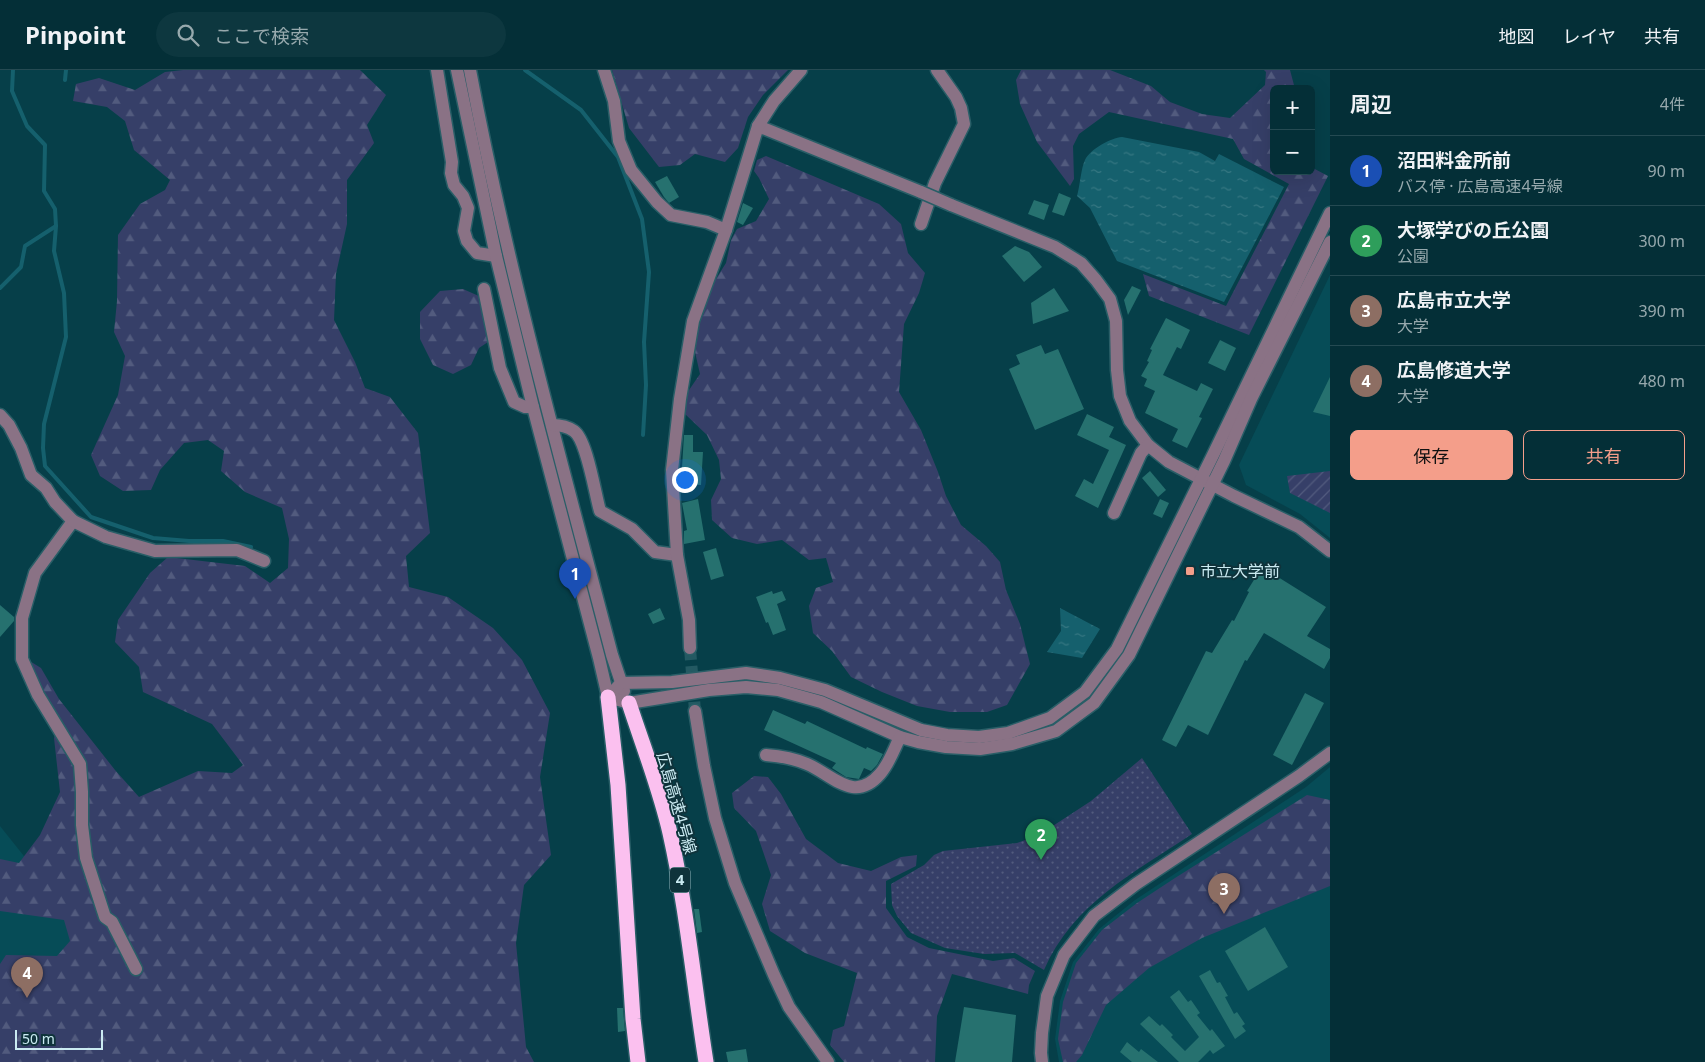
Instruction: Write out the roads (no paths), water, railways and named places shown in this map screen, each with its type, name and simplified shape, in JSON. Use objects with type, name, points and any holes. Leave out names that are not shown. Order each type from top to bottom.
[{"type":"highway","points":[[608,698],[618,785],[633,1019],[638,1062]]},
{"type":"highway","name":"広島高速4号線","points":[[629,703],[670,831],[676,859],[706,1062]]},
{"type":"street","points":[[437,70],[452,162],[451,173],[454,185],[463,196],[468,208],[464,231],[467,241],[477,253],[496,256]]},
{"type":"street","points":[[457,70],[476,168],[532,407],[608,698]]},
{"type":"street","points":[[470,70],[507,252],[621,684],[629,703]]},
{"type":"street","points":[[604,70],[614,101],[619,141],[631,170],[657,202],[671,215],[706,222],[726,230]]},
{"type":"street","points":[[690,648],[689,620],[677,555],[672,470],[680,399],[693,321],[726,230],[758,126],[774,102],[801,70]]},
{"type":"street","points":[[921,224],[935,183],[964,124],[961,108],[956,97],[937,70]]},
{"type":"street","points":[[758,126],[1055,247],[1082,263],[1110,300],[1116,321],[1117,370],[1120,396],[1130,422],[1148,445],[1169,462],[1299,527],[1330,551]]},
{"type":"street","points":[[608,698],[629,703],[710,690],[746,687],[778,690],[821,702],[900,737],[946,747],[980,749],[1012,744],[1056,731],[1094,703],[1129,655],[1206,482],[1330,213]]},
{"type":"street","points":[[608,698],[621,684],[672,682],[746,673],[780,678],[825,690],[922,730],[947,735],[980,737],[1008,733],[1050,718],[1086,692],[1117,649],[1206,482],[1224,461],[1251,399],[1330,242]]},
{"type":"street","points":[[484,289],[500,368],[514,402],[526,407],[532,407]]},
{"type":"street","points":[[0,415],[8,424],[17,440],[31,475],[46,488],[55,502],[73,521],[106,537],[155,551],[237,550],[264,561]]},
{"type":"street","points":[[552,425],[562,424],[576,432],[584,447],[600,511],[632,529],[655,552],[677,555]]},
{"type":"street","points":[[1114,513],[1141,453],[1148,445]]},
{"type":"street","points":[[73,521],[35,572],[22,618],[22,659],[38,695],[80,764],[82,825],[86,858],[105,917],[112,922],[136,969]]},
{"type":"street","points":[[696,711],[704,766],[715,818],[735,883],[789,1007],[828,1062]]},
{"type":"street","points":[[766,754],[790,757],[809,764],[843,785],[853,788],[868,786],[881,773],[900,737]]},
{"type":"street","points":[[1042,1062],[1042,1033],[1047,996],[1064,955],[1094,916],[1136,884],[1299,776],[1330,753]]},
{"type":"water","points":[[1122,137],[1199,152],[1215,161],[1219,154],[1284,187],[1224,302],[1117,261],[1090,208],[1077,196],[1082,168],[1091,152],[1112,139]]},
{"type":"water","points":[[1060,608],[1100,629],[1082,658],[1047,652],[1061,631]]},
{"type":"waterway","points":[[0,288],[21,267],[25,246],[56,226],[55,209],[44,191],[45,145],[27,126],[12,91],[13,70]]},
{"type":"waterway","points":[[65,80],[66,70]]},
{"type":"waterway","points":[[525,70],[581,110],[618,157],[642,219],[649,272],[644,342],[646,385],[643,435]]},
{"type":"waterway","points":[[56,226],[54,251],[64,293],[66,337],[44,424],[43,448],[45,466],[91,517],[153,538],[223,541],[251,547]]},
{"type":"tunnel","points":[[690,648],[695,711]]},
{"type":"place","name":"市立大学前","points":[[1190,571]]},
{"type":"place","name":"沼田料金所前","points":[[575,599]]},
{"type":"place","name":"大塚学びの丘公園","points":[[1041,860]]},
{"type":"place","name":"広島市立大学","points":[[1224,914]]},
{"type":"place","name":"広島修道大学","points":[[27,998]]}]
